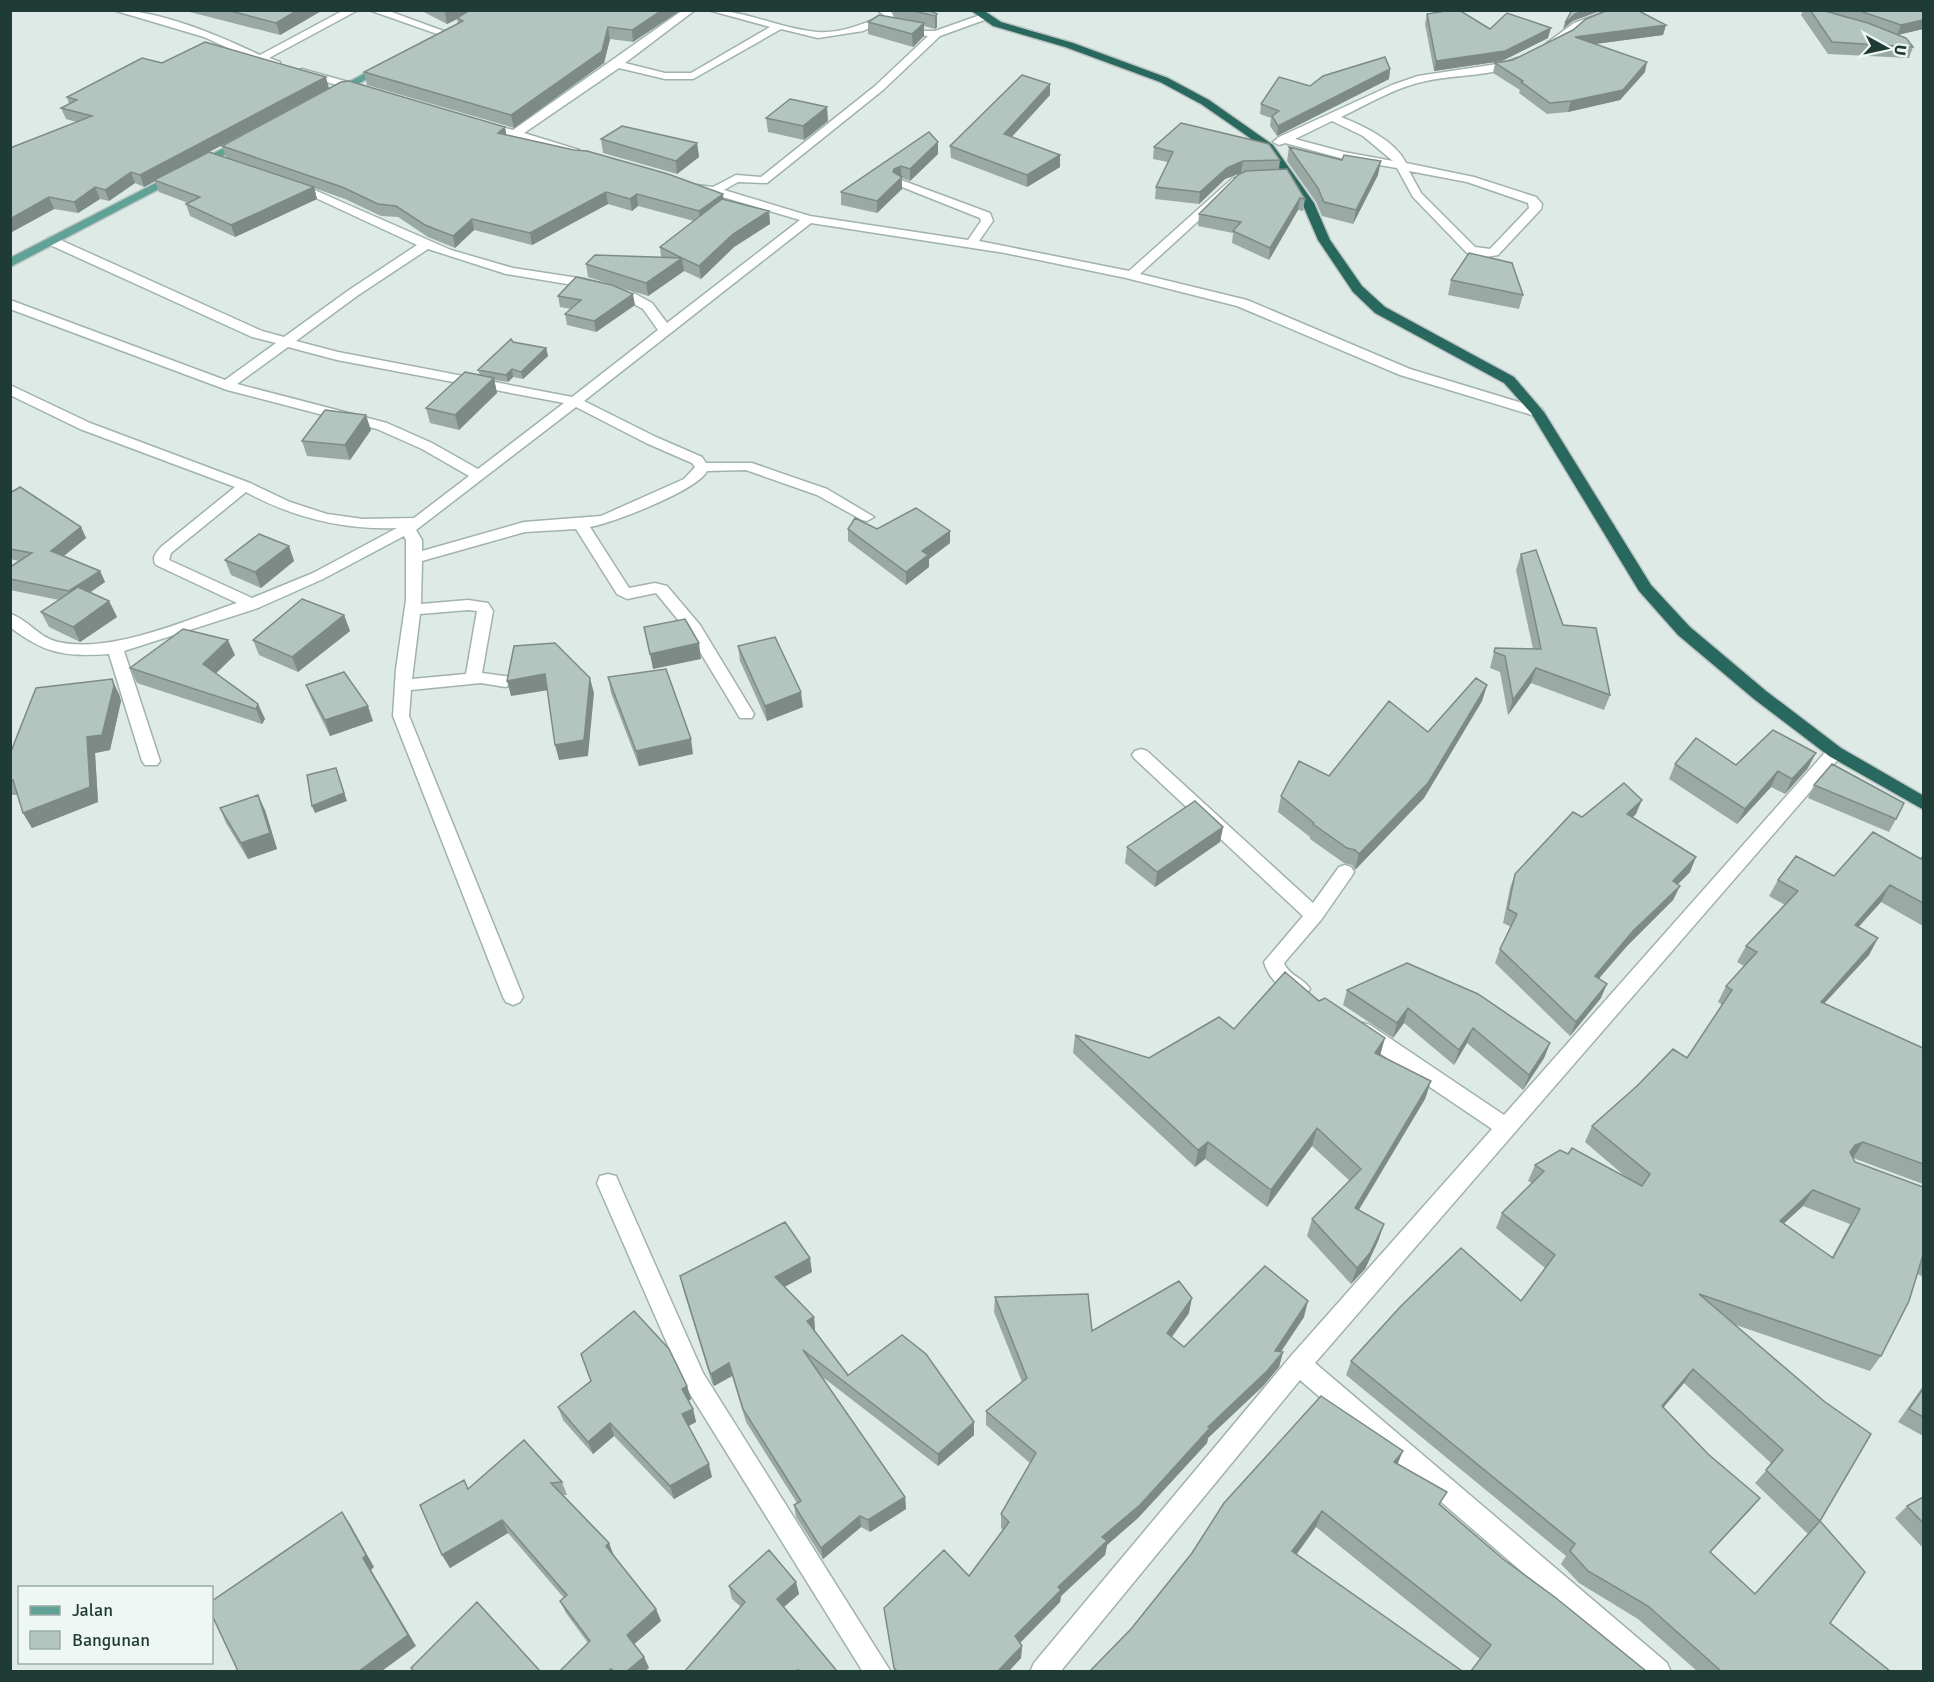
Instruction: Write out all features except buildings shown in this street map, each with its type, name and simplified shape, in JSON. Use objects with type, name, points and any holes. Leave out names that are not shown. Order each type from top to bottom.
[{"type":"highway","points":[[979,14],[997,24],[1128,65],[1164,80],[1205,102],[1269,147],[1284,176],[1308,203],[1324,240],[1357,289],[1380,310],[1509,380],[1524,395],[1537,412],[1645,588],[1684,631],[1760,695],[1835,752],[1923,804]]},
{"type":"main road","points":[[427,43],[450,30]]},
{"type":"main road","points":[[320,100],[402,57]]},
{"type":"main road","points":[[10,263],[252,136]]},
{"type":"street","points":[[118,10],[208,35],[260,59],[380,94]]},
{"type":"street","points":[[149,19],[164,10]]},
{"type":"street","points":[[260,59],[353,10]]},
{"type":"street","points":[[374,10],[450,30]]},
{"type":"street","points":[[514,135],[690,10]]},
{"type":"street","points":[[713,10],[808,34],[832,34],[890,17],[882,10]]},
{"type":"street","points":[[1542,48],[1578,26],[1622,10]]},
{"type":"street","points":[[715,192],[736,178],[763,181],[879,88],[936,34],[979,14]]},
{"type":"street","points":[[879,22],[890,25]]},
{"type":"street","points":[[617,64],[665,76],[693,76],[777,27]]},
{"type":"street","points":[[913,30],[936,34]]},
{"type":"street","points":[[1269,147],[1396,87],[1422,78],[1506,66],[1526,57]]},
{"type":"street","points":[[1283,140],[1364,160],[1400,163],[1491,184],[1532,200],[1536,206],[1498,249],[1489,253],[1477,252],[1463,244],[1426,205],[1411,186],[1400,163],[1383,144],[1368,132],[1330,117]]},
{"type":"street","points":[[473,122],[592,156]]},
{"type":"street","points":[[212,158],[232,164]]},
{"type":"street","points":[[1132,275],[1231,183],[1242,178],[1254,178]]},
{"type":"street","points":[[284,181],[323,195],[426,244],[469,260],[525,274],[590,284],[627,295],[642,301],[665,331]]},
{"type":"street","points":[[901,183],[986,216],[987,221],[971,244]]},
{"type":"street","points":[[691,184],[809,219],[971,244],[1132,275],[1242,303],[1405,372],[1537,412]]},
{"type":"street","points":[[513,997],[401,716],[413,610],[414,541],[477,475],[809,219]]},
{"type":"street","points":[[52,241],[257,334],[337,356],[574,401],[651,440],[697,460],[702,467]]},
{"type":"street","points":[[227,385],[426,244]]},
{"type":"street","points":[[10,304],[227,385],[382,426],[427,446],[477,475]]},
{"type":"street","points":[[10,389],[85,426],[245,486],[275,503],[414,541]]},
{"type":"street","points":[[702,467],[747,466],[822,492],[867,517]]},
{"type":"street","points":[[10,618],[32,636],[50,646],[76,651],[115,648],[252,604],[318,576],[414,541],[524,526],[581,524],[605,520],[689,482],[699,474],[702,467]]},
{"type":"street","points":[[245,486],[166,550],[161,556],[161,562],[252,604]]},
{"type":"street","points":[[581,524],[623,591],[627,594],[655,588],[661,589],[694,629],[746,714]]},
{"type":"street","points":[[413,610],[468,605],[482,607],[484,611],[473,679]]},
{"type":"street","points":[[115,648],[151,761]]},
{"type":"street","points":[[404,686],[473,679],[505,681]]},
{"type":"street","points":[[1043,1671],[1299,1364],[1835,752]]},
{"type":"street","points":[[1141,755],[1314,915]]},
{"type":"street","points":[[1311,997],[1282,977],[1275,968],[1274,962],[1314,915],[1345,872]]},
{"type":"street","points":[[1350,1023],[1506,1127]]},
{"type":"street","points":[[608,1183],[694,1381],[879,1671]]},
{"type":"street","points":[[1299,1364],[1658,1671]]}]
